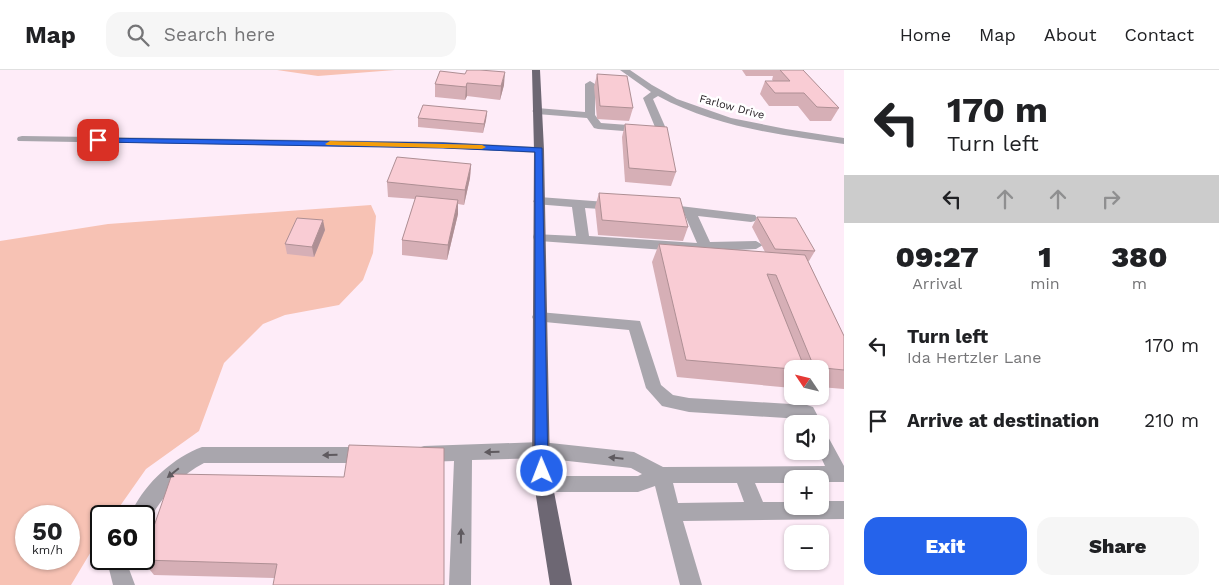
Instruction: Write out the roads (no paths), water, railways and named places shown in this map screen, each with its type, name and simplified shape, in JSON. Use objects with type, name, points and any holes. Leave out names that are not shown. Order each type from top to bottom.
[{"type":"main road","points":[[536,70],[539,150],[541,450],[543,484],[561,585]]},
{"type":"street","name":"Farlow Drive","points":[[624,70],[658,92],[688,108],[717,118],[758,128],[844,141]]},
{"type":"street","points":[[590,84],[590,115],[598,126],[662,130],[648,98],[658,92]]},
{"type":"street","points":[[537,110],[590,115]]},
{"type":"street","points":[[22,139],[443,145],[539,150]]},
{"type":"street","points":[[539,201],[624,206]]},
{"type":"street","points":[[578,204],[582,241]]},
{"type":"street","points":[[652,208],[690,210],[701,213],[751,218]]},
{"type":"street","points":[[690,210],[705,246]]},
{"type":"street","points":[[539,237],[693,248],[756,245]]},
{"type":"street","points":[[539,317],[635,325],[654,388],[668,401],[689,405],[807,412],[808,415]]},
{"type":"street","points":[[405,454],[541,450],[634,460],[661,475],[691,585]]},
{"type":"street","points":[[460,585],[463,453]]},
{"type":"street","points":[[829,453],[841,474]]},
{"type":"street","points":[[148,505],[168,475],[202,455],[385,454]]},
{"type":"street","points":[[743,474],[757,511]]},
{"type":"street","points":[[543,484],[638,484],[661,475],[841,474]]},
{"type":"street","points":[[671,512],[844,510]]},
{"type":"street","points":[[119,570],[124,585]]}]
